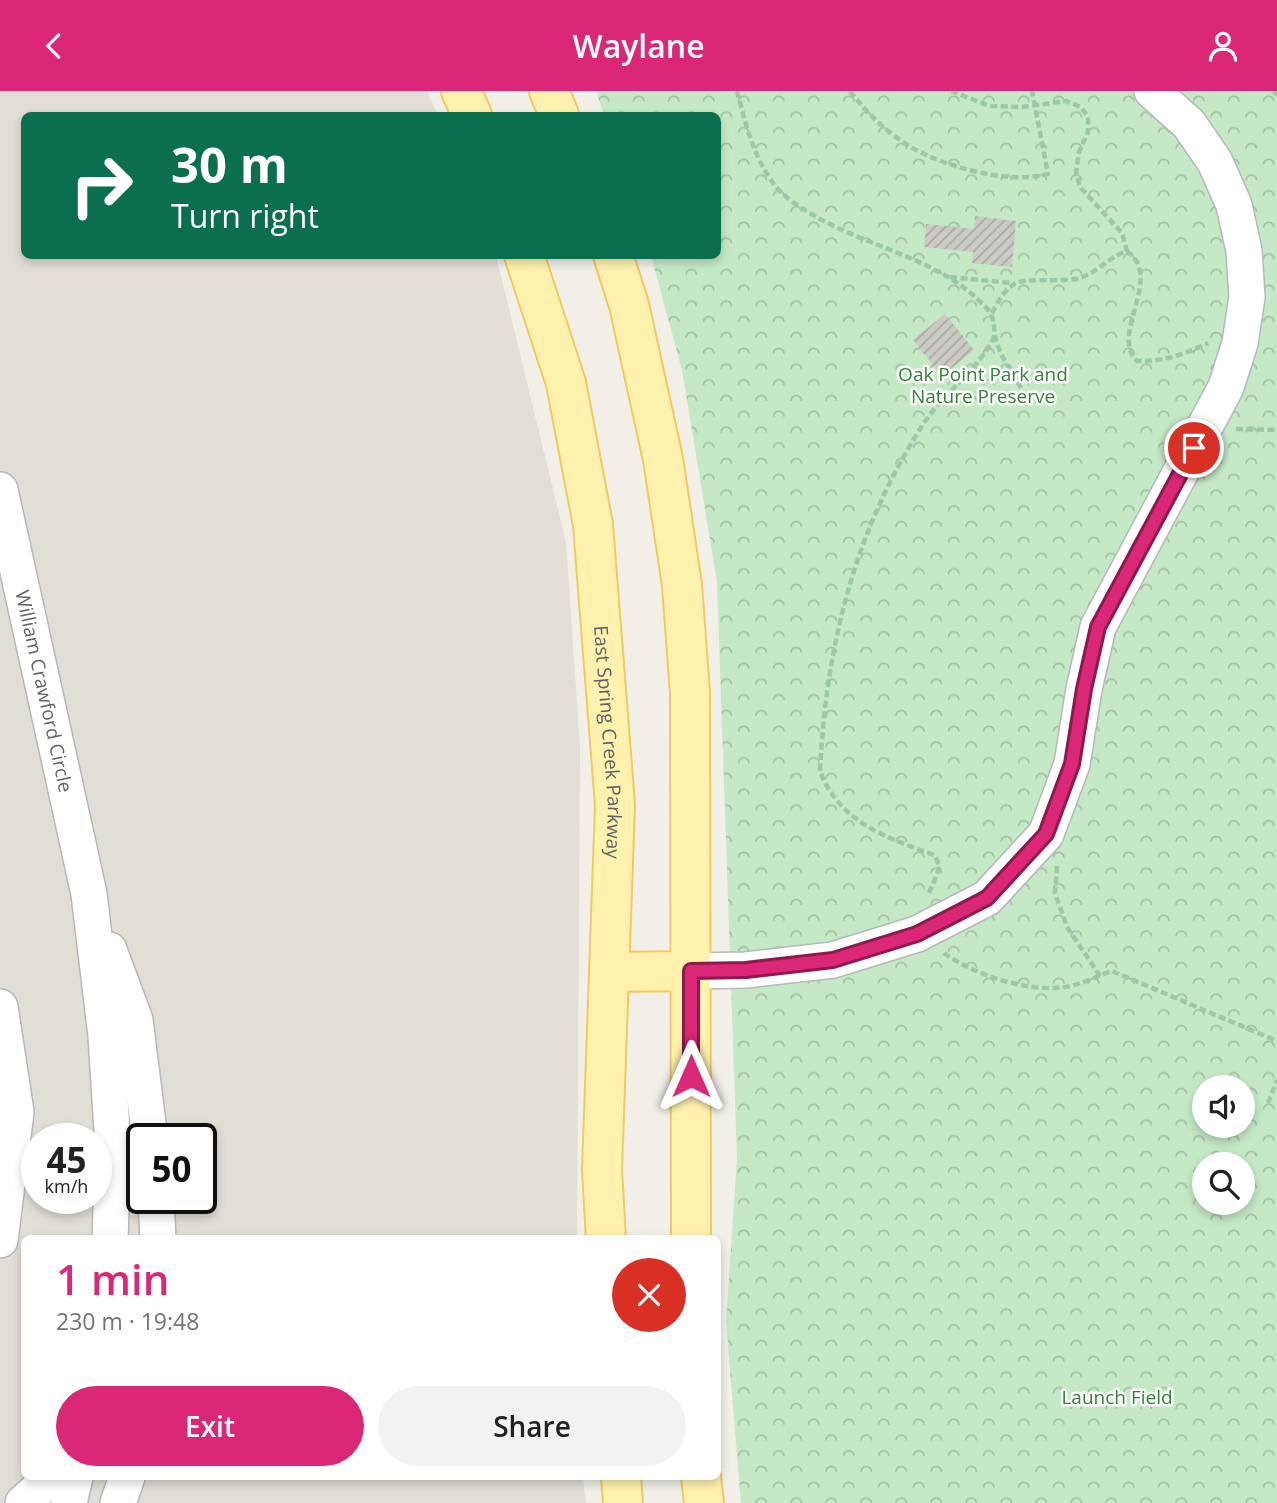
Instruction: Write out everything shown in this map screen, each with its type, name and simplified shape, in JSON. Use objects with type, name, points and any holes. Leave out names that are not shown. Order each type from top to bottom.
[{"type":"main road","points":[[461,91],[471,112]]},
{"type":"main road","points":[[549,91],[558,112]]},
{"type":"main road","name":"East Spring Creek Parkway","points":[[524,259],[566,383],[593,525],[615,805],[602,1170],[606,1235]]},
{"type":"main road","points":[[614,259],[629,305],[663,459],[682,585],[690,693],[691,1235]]},
{"type":"main road","points":[[609,972],[691,971]]},
{"type":"main road","points":[[621,1480],[623,1503]]},
{"type":"main road","points":[[701,1480],[704,1503]]},
{"type":"lane","points":[[691,971],[746,970],[833,960],[917,934],[987,898],[1046,834],[1072,764],[1084,689],[1098,627],[1226,387],[1240,343],[1246,285],[1244,251],[1234,205],[1215,162],[1189,124],[1152,91]]},
{"type":"lane","name":"William Crawford Circle","points":[[0,490],[89,894],[106,1036],[113,1171],[110,1235]]},
{"type":"lane","name":"William Crawford Circle","points":[[89,894],[135,1020],[148,1123]]},
{"type":"lane","points":[[0,1007],[16,1112],[0,1240]]},
{"type":"lane","points":[[157,1214],[158,1235]]},
{"type":"lane","points":[[23,1503],[49,1480]]},
{"type":"lane","points":[[69,1503],[74,1480]]},
{"type":"lane","points":[[118,1503],[126,1480]]},
{"type":"lane","points":[[134,1480],[136,1503]]},
{"type":"path","points":[[737,91],[758,159],[779,189],[805,211],[841,231],[926,264],[950,277],[992,313]]},
{"type":"path","points":[[850,91],[877,122],[915,151],[942,163],[1000,177],[1030,178],[1048,174],[1032,91]]},
{"type":"path","points":[[951,91],[990,106],[1066,101],[1081,107],[1088,117],[1088,132],[1079,152],[1076,172],[1080,187],[1122,233],[1127,251],[1138,263],[1141,281],[1136,312],[1128,335],[1131,355],[1138,361],[1151,361],[1183,355],[1211,342],[1240,343]]},
{"type":"path","points":[[1273,91],[1277,95]]},
{"type":"path","points":[[950,277],[1012,283],[1030,279],[1078,279],[1100,268],[1114,255],[1127,251]]},
{"type":"path","points":[[1012,283],[1001,295],[992,313],[998,347],[1021,388]]},
{"type":"path","points":[[995,335],[987,352],[923,423],[861,545],[828,674],[820,771],[833,798],[856,820],[891,839],[934,855],[940,867],[917,934],[956,963],[991,977],[1042,988],[1065,987],[1112,971],[1277,1041]]},
{"type":"path","points":[[1046,834],[1058,856],[1055,893],[1067,927],[1100,975]]},
{"type":"path","points":[[1268,1103],[1277,1080]]},
{"type":"shaded area","points":[[0,91],[427,91],[437,112],[21,112],[21,259],[497,259],[566,542],[580,748],[577,1235],[21,1235],[21,1480],[583,1480],[586,1503],[0,1503]]},
{"type":"green space","name":"Oak Point Park and Nature Preserve","points":[[596,91],[1277,91],[1277,1503],[741,1503],[726,1321],[737,1158],[717,582],[682,370],[652,259],[721,259],[721,112],[603,112]]},
{"type":"building","points":[[975,216],[1016,221],[1012,267],[972,263],[973,252],[924,247],[926,224],[974,229]]},
{"type":"building","points":[[945,314],[974,350],[942,376],[913,340]]},
{"type":"route","points":[[691,1076],[691,971],[746,970],[833,960],[917,934],[987,898],[1046,834],[1072,764],[1084,689],[1098,627],[1194,448]]},
{"type":"park label","name":"Launch Field","points":[[1117,1397]]}]
